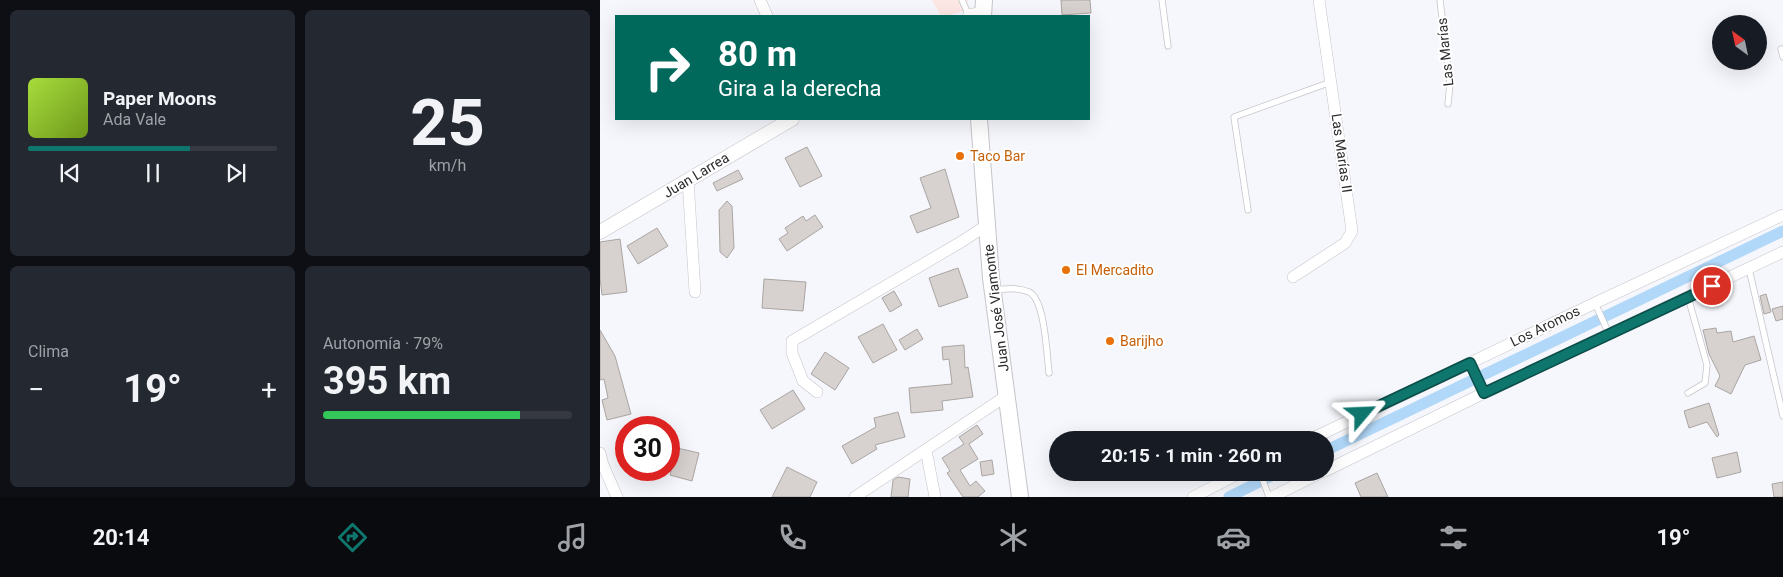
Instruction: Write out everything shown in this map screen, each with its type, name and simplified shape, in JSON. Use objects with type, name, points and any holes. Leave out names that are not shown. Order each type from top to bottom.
[{"type":"main road","name":"Juan José Viamonte","points":[[979,120],[992,291],[1020,497]]},
{"type":"street","points":[[760,0],[767,15]]},
{"type":"street","name":"Las Marías II","points":[[1293,277],[1345,243],[1352,231],[1320,0]]},
{"type":"street","name":"Juan Larrea","points":[[600,232],[790,120]]},
{"type":"street","points":[[688,180],[695,292]]},
{"type":"street","name":"Los Aromos","points":[[1327,431],[1595,302],[1783,215]]},
{"type":"street","points":[[817,392],[803,381],[792,353],[792,341],[962,242],[987,225]]},
{"type":"street","points":[[1334,467],[1484,393],[1783,252]]},
{"type":"street","points":[[855,497],[1006,396]]},
{"type":"street","points":[[926,450],[935,497]]},
{"type":"street","points":[[600,452],[617,497]]},
{"type":"street","points":[[1193,497],[1224,481]]},
{"type":"street","points":[[1270,497],[1304,481]]},
{"type":"lane","points":[[962,0],[978,12]]},
{"type":"lane","points":[[1162,0],[1168,46]]},
{"type":"lane","name":"Las Marías","points":[[1440,0],[1450,84],[1448,104]]},
{"type":"lane","points":[[1781,49],[1783,57]]},
{"type":"lane","points":[[1248,210],[1234,117],[1332,82]]},
{"type":"lane","points":[[1748,269],[1783,416]]},
{"type":"lane","points":[[992,291],[1022,290],[1031,292],[1038,301],[1049,373]]},
{"type":"lane","points":[[1688,297],[1707,366],[1705,383],[1688,393]]},
{"type":"lane","points":[[1595,302],[1609,334]]},
{"type":"lane","points":[[1470,363],[1484,393]]},
{"type":"lane","points":[[1264,481],[1270,497]]},
{"type":"shaded area","points":[[932,0],[968,0],[966,10],[951,15],[940,15]]},
{"type":"building","points":[[1061,0],[1090,0],[1091,13],[1062,15]]},
{"type":"building","points":[[807,147],[822,176],[800,187],[785,158]]},
{"type":"building","points":[[945,169],[959,217],[917,233],[910,216],[931,208],[920,178]]},
{"type":"building","points":[[738,170],[743,179],[717,191],[713,183]]},
{"type":"building","points":[[727,201],[732,206],[734,248],[727,258],[720,252],[719,210]]},
{"type":"building","points":[[815,215],[823,227],[787,251],[779,239],[788,233],[785,228],[803,216],[806,221]]},
{"type":"building","points":[[657,228],[668,246],[638,264],[627,246]]},
{"type":"building","points":[[620,239],[627,292],[602,295],[600,242]]},
{"type":"building","points":[[958,268],[968,297],[939,307],[929,278]]},
{"type":"building","points":[[764,279],[806,282],[803,311],[762,308]]},
{"type":"building","points":[[894,291],[902,305],[890,312],[882,298]]},
{"type":"building","points":[[1766,294],[1771,312],[1764,314],[1760,296]]},
{"type":"building","points":[[1783,306],[1783,319],[1776,321],[1772,309]]},
{"type":"building","points":[[883,324],[897,350],[873,363],[858,337]]},
{"type":"building","points":[[1716,328],[1717,333],[1731,331],[1733,342],[1754,336],[1761,360],[1745,365],[1731,394],[1715,386],[1720,376],[1709,354],[1703,330]]},
{"type":"building","points":[[917,329],[923,339],[905,350],[899,340]]},
{"type":"building","points":[[600,330],[615,356],[631,414],[615,416],[615,418],[607,420],[602,400],[608,398],[604,379],[600,380]]},
{"type":"building","points":[[964,345],[965,368],[968,367],[973,397],[942,401],[943,410],[911,413],[909,388],[952,384],[949,359],[943,360],[942,347]]},
{"type":"building","points":[[825,352],[849,368],[835,390],[811,374]]},
{"type":"building","points":[[793,390],[805,409],[772,429],[760,410]]},
{"type":"building","points":[[1709,403],[1719,435],[1717,437],[1707,422],[1689,428],[1684,411]]},
{"type":"building","points":[[898,412],[905,437],[875,445],[877,449],[852,464],[842,446],[876,427],[874,418]]},
{"type":"building","points":[[977,425],[983,434],[969,444],[978,459],[960,470],[970,486],[976,481],[985,491],[978,497],[963,497],[947,473],[950,471],[942,458],[964,444],[959,437]]},
{"type":"building","points":[[680,449],[699,453],[692,481],[680,478]]},
{"type":"building","points":[[1737,452],[1741,472],[1717,478],[1712,458]]},
{"type":"building","points":[[992,460],[994,474],[982,476],[980,462]]},
{"type":"building","points":[[787,467],[817,482],[810,497],[772,497]]},
{"type":"building","points":[[1377,473],[1388,497],[1361,497],[1355,483]]},
{"type":"building","points":[[898,477],[910,479],[908,497],[891,497],[893,480]]},
{"type":"building","points":[[1783,482],[1783,497],[1774,497],[1772,484]]},
{"type":"waterway","points":[[1334,447],[1783,231]]},
{"type":"waterway","points":[[1229,497],[1261,481]]},
{"type":"place","name":"Taco Bar","points":[[960,156]]},
{"type":"place","name":"El Mercadito","points":[[1066,270]]},
{"type":"place","name":"Barijho","points":[[1110,341]]},
{"type":"route","points":[[1362,414],[1470,363],[1484,393],[1712,286]]}]
